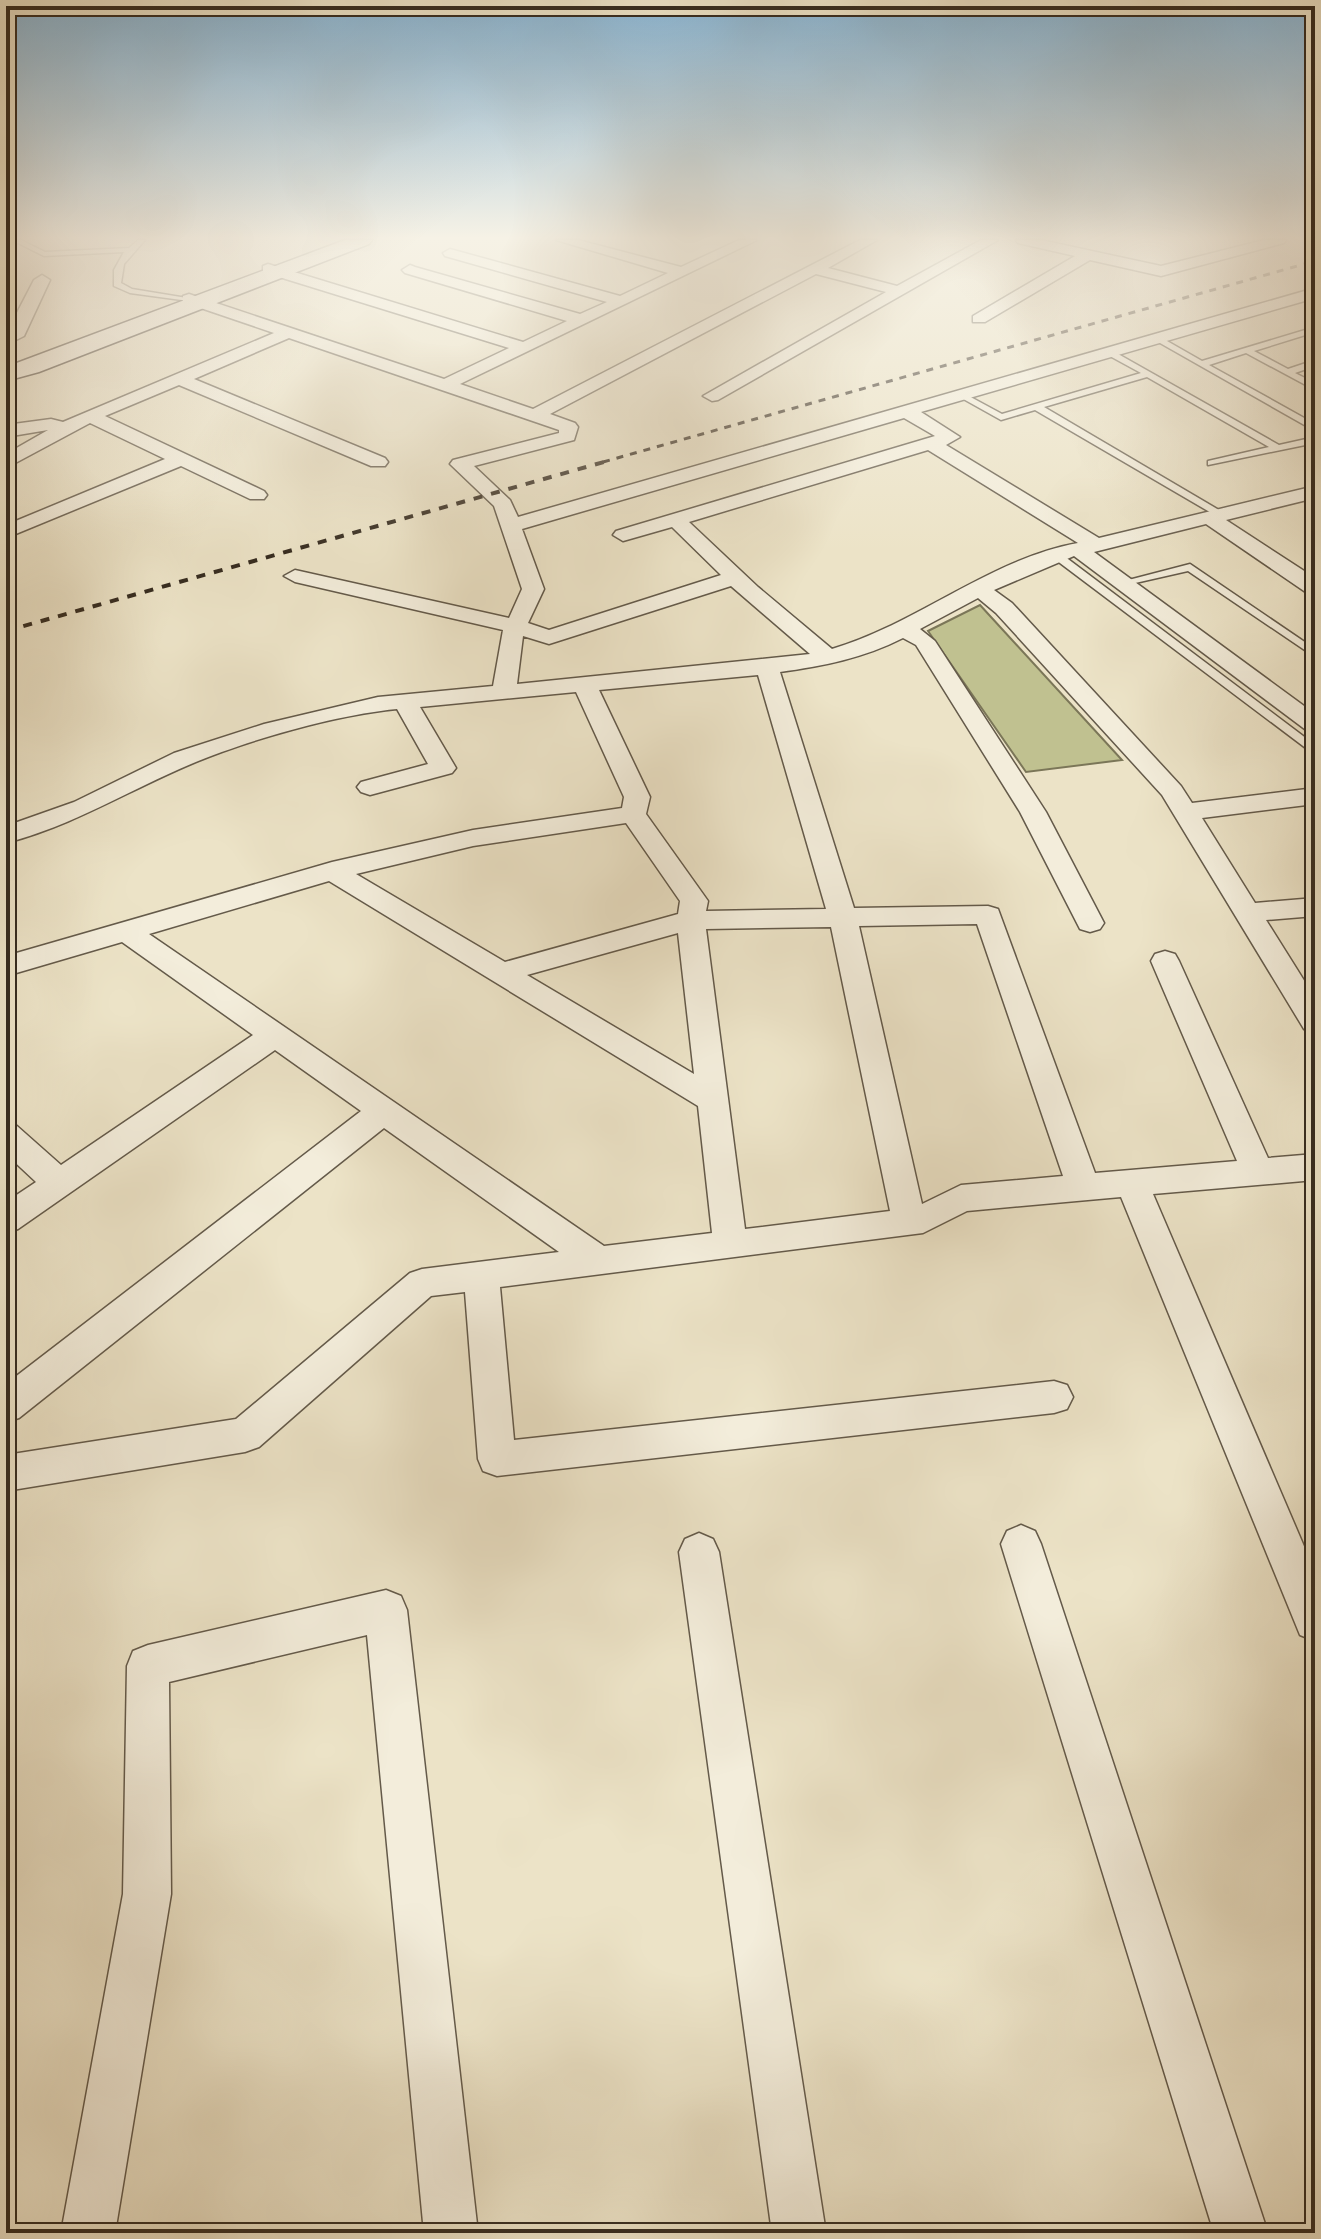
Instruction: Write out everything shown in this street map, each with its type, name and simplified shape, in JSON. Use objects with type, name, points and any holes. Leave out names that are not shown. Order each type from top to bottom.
[{"type":"street","points":[[6,368],[71,344]]},
{"type":"street","points":[[6,374],[81,344]]},
{"type":"street","points":[[6,462],[65,427],[261,344]]},
{"type":"street","points":[[328,344],[569,427],[567,436],[460,464],[503,504],[533,589],[516,626],[504,691]]},
{"type":"street","points":[[515,344],[523,347]]},
{"type":"street","points":[[447,384],[528,344]]},
{"type":"street","points":[[537,414],[669,344]]},
{"type":"street","points":[[712,396],[804,344]]},
{"type":"street","points":[[512,525],[1139,344]]},
{"type":"street","points":[[179,379],[378,462]]},
{"type":"street","points":[[623,535],[951,437],[907,412]]},
{"type":"street","points":[[90,416],[257,495]]},
{"type":"street","points":[[6,431],[51,424],[65,427]]},
{"type":"street","points":[[930,443],[1315,725]]},
{"type":"street","points":[[6,532],[181,459]]},
{"type":"street","points":[[6,835],[83,807],[183,758],[273,729],[378,704],[767,667],[828,658],[874,644],[979,589],[1076,550],[1315,492]]},
{"type":"street","points":[[1214,516],[1315,588]]},
{"type":"street","points":[[676,520],[750,592],[828,658]]},
{"type":"street","points":[[295,576],[516,626],[549,637],[737,577]]},
{"type":"street","points":[[979,589],[1004,608],[1172,791],[1315,1022]]},
{"type":"street","points":[[904,628],[924,641],[1016,786],[1090,923]]},
{"type":"street","points":[[767,667],[843,918],[909,1222]]},
{"type":"street","points":[[584,684],[637,797],[633,814],[694,901],[691,920],[730,1244]]},
{"type":"street","points":[[370,787],[443,768],[404,701]]},
{"type":"street","points":[[1185,812],[1315,796]]},
{"type":"street","points":[[6,966],[332,871],[473,838],[633,814]]},
{"type":"street","points":[[332,871],[712,1100]]},
{"type":"street","points":[[1247,913],[1315,907]]},
{"type":"street","points":[[500,973],[691,920],[988,915],[1083,1187]]},
{"type":"street","points":[[124,930],[599,1261]]},
{"type":"street","points":[[1165,961],[1258,1172]]},
{"type":"street","points":[[6,1220],[275,1035]]},
{"type":"street","points":[[6,1406],[384,1111]]},
{"type":"street","points":[[6,1135],[59,1183]]},
{"type":"street","points":[[6,1473],[245,1435],[422,1283],[923,1220],[961,1198],[1315,1167]]},
{"type":"street","points":[[1132,1183],[1315,1621]]},
{"type":"street","points":[[481,1276],[497,1459],[1054,1397]]},
{"type":"street","points":[[1021,1544],[1241,2233]]},
{"type":"street","points":[[699,1552],[799,2233]]},
{"type":"street","points":[[88,2233],[147,1894],[148,1666],[386,1610],[451,2233]]},
{"type":"lane","points":[[1167,344],[1315,428]]},
{"type":"lane","points":[[1202,364],[1265,344]]},
{"type":"lane","points":[[1247,350],[1315,387]]},
{"type":"lane","points":[[1111,353],[1277,448]]},
{"type":"lane","points":[[1288,372],[1315,363]]},
{"type":"lane","points":[[962,396],[1001,417],[1148,374]]},
{"type":"lane","points":[[1037,407],[1214,516]]},
{"type":"lane","points":[[1211,463],[1315,440]]},
{"type":"lane","points":[[1076,550],[1315,751]]},
{"type":"lane","points":[[1122,583],[1190,567],[1315,654]]},
{"type":"green space","points":[[980,605],[1122,760],[1026,772],[928,631]]},
{"type":"railway","points":[[603,462],[1019,344]]},
{"type":"railway","points":[[6,631],[611,460]]}]
